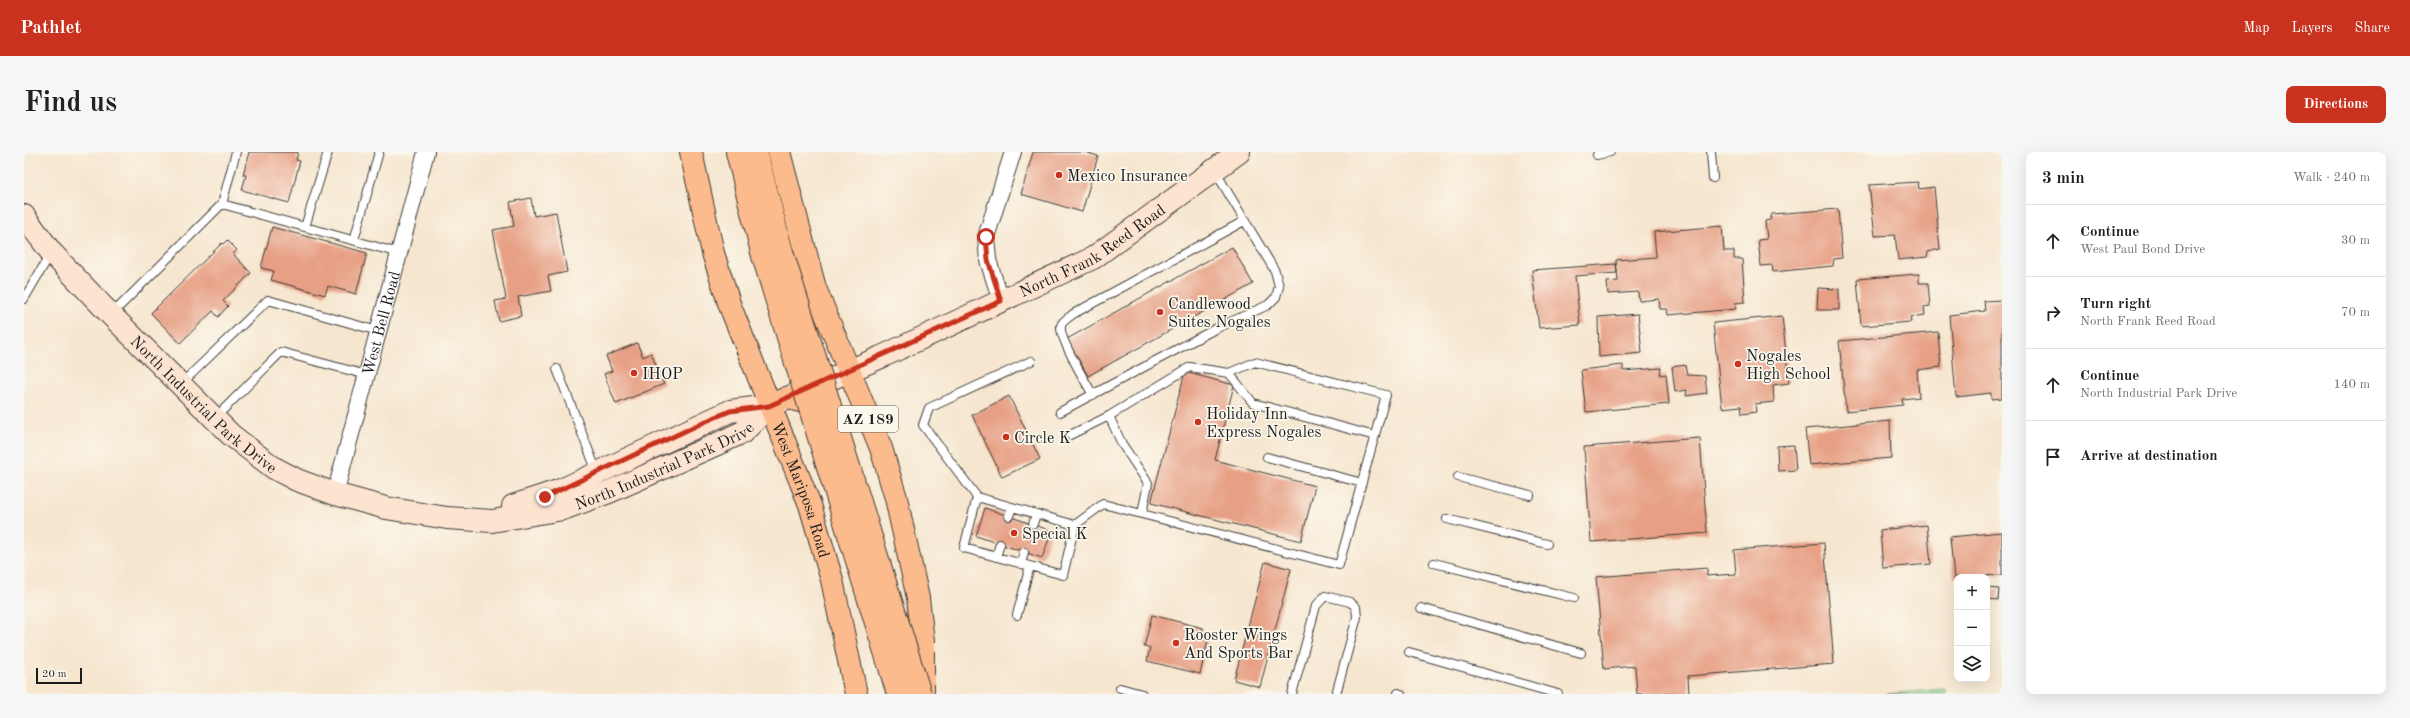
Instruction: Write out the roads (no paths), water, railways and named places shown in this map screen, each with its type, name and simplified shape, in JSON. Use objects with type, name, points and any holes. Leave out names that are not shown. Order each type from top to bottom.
[{"type":"highway","name":"West Mariposa Road","points":[[691,152],[713,253],[730,306],[777,402],[810,505],[828,565],[850,658],[856,694]]},
{"type":"highway","points":[[737,152],[921,694]]},
{"type":"highway","points":[[756,152],[772,254],[898,694]]},
{"type":"highway","name":"AZ 189","points":[[779,152],[815,288],[881,448],[909,551],[918,598],[923,641],[921,694]]},
{"type":"highway","points":[[777,402],[801,400],[817,411],[823,422],[850,501],[875,597],[888,694]]},
{"type":"street","name":"West Bell Road","points":[[335,494],[426,152]]},
{"type":"street","points":[[1001,301],[988,260],[986,237],[1013,152]]},
{"type":"street","name":"North Frank Reed Road","points":[[848,371],[1092,258],[1215,171],[1239,152]]},
{"type":"street","name":"North Industrial Park Drive","points":[[24,216],[51,252],[111,316],[236,439],[274,468],[297,480],[335,494],[386,508],[432,516],[484,520],[518,518],[563,509],[606,493],[743,432],[777,402]]},
{"type":"street","name":"North Industrial Park Drive","points":[[432,516],[491,511],[525,503],[598,473],[730,411],[777,402],[848,371]]},
{"type":"street","points":[[598,473],[606,493]]},
{"type":"lane","points":[[111,316],[222,204],[236,152]]},
{"type":"lane","points":[[306,227],[328,152]]},
{"type":"lane","points":[[354,240],[379,152]]},
{"type":"lane","points":[[1597,153],[1610,152]]},
{"type":"lane","points":[[1711,152],[1713,178]]},
{"type":"lane","points":[[1060,412],[1215,329],[1268,305],[1276,297],[1279,286],[1275,271],[1246,220],[1215,171]]},
{"type":"lane","points":[[222,204],[399,253]]},
{"type":"lane","points":[[1093,394],[1067,347],[1060,329],[1062,323],[1073,314],[1246,220]]},
{"type":"lane","points":[[24,300],[51,252]]},
{"type":"lane","points":[[24,282],[29,291]]},
{"type":"lane","points":[[181,385],[268,300],[378,330]]},
{"type":"lane","points":[[215,419],[281,352],[367,375]]},
{"type":"lane","points":[[1031,361],[929,408],[923,425],[977,497],[1076,525]]},
{"type":"lane","points":[[977,497],[964,548],[1063,575],[1076,525],[1103,504],[1339,565],[1386,395],[1254,362],[1229,373],[1190,367],[1109,416],[1070,434]]},
{"type":"lane","points":[[557,369],[598,473]]},
{"type":"lane","points":[[1229,373],[1253,403],[1374,436]]},
{"type":"lane","points":[[1109,416],[1122,444],[1148,483],[1142,514]]},
{"type":"lane","points":[[1267,457],[1362,483]]},
{"type":"lane","points":[[1458,476],[1530,495]]},
{"type":"lane","points":[[1009,516],[1012,507]]},
{"type":"lane","points":[[1033,524],[1036,514]]},
{"type":"lane","points":[[1447,519],[1547,544]]},
{"type":"lane","points":[[996,557],[1000,544]]},
{"type":"lane","points":[[1021,564],[1024,552]]},
{"type":"lane","points":[[1434,562],[1574,598]]},
{"type":"lane","points":[[1017,615],[1030,566]]},
{"type":"lane","points":[[1292,694],[1316,606],[1325,596],[1350,602],[1356,607],[1357,617],[1336,694]]},
{"type":"lane","points":[[1421,608],[1581,653]]},
{"type":"lane","points":[[1409,652],[1558,694]]},
{"type":"lane","points":[[1120,688],[1142,694]]},
{"type":"place","name":"Mexico Insurance","points":[[1059,175]]},
{"type":"place","name":"Candlewood Suites Nogales","points":[[1160,312]]},
{"type":"place","name":"Nogales High School","points":[[1738,364]]},
{"type":"place","name":"IHOP","points":[[634,373]]},
{"type":"place","name":"Holiday Inn Express Nogales","points":[[1198,422]]},
{"type":"place","name":"Circle K","points":[[1006,437]]},
{"type":"place","name":"Special K","points":[[1014,533]]},
{"type":"place","name":"Rooster Wings And Sports Bar","points":[[1176,643]]}]
